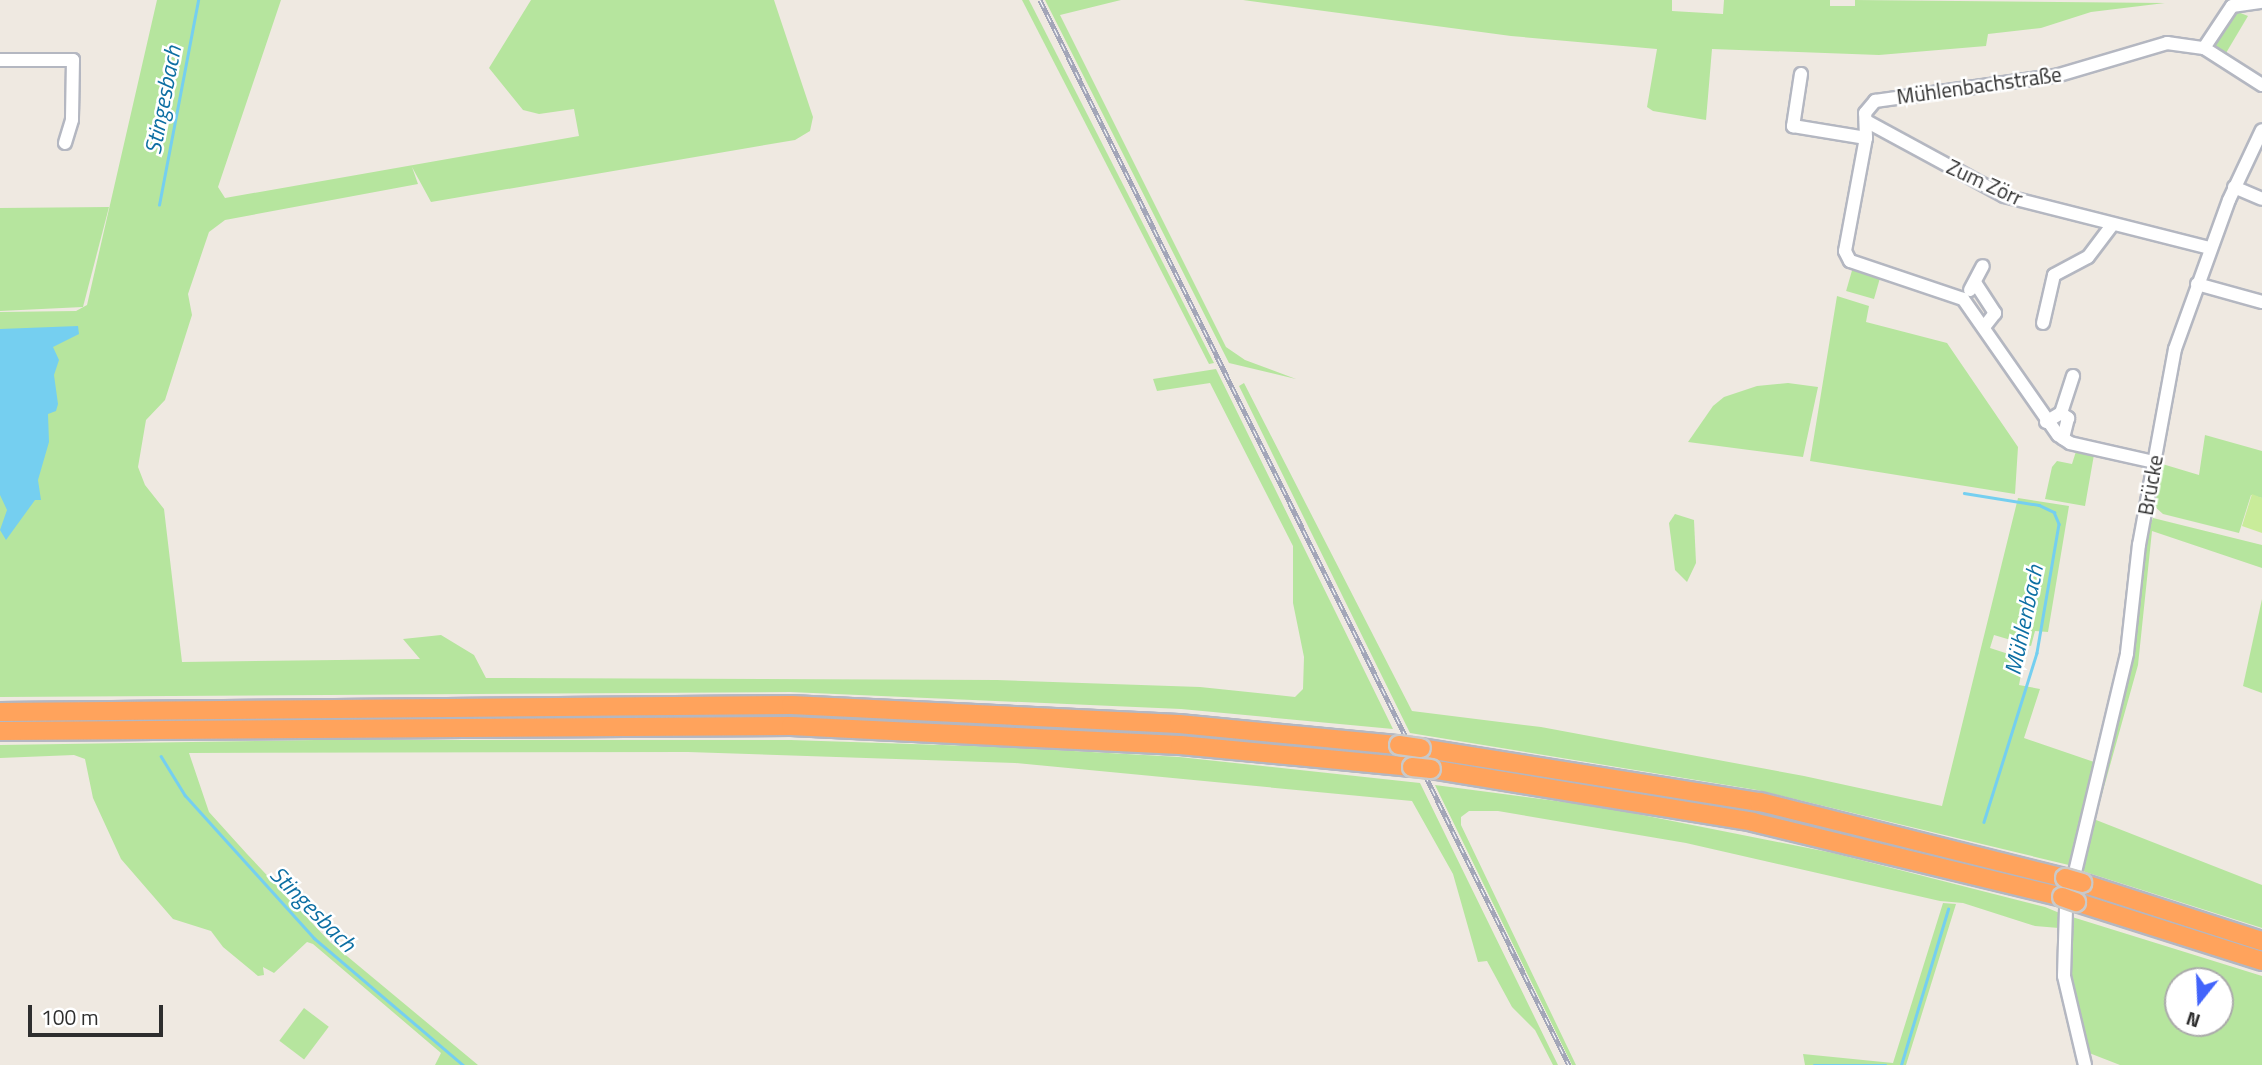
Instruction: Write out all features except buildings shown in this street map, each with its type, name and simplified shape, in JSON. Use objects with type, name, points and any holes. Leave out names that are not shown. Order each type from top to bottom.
[{"type":"highway","points":[[0,712],[791,705],[1179,724],[1399,745],[1760,802],[2074,880],[2262,941]]},
{"type":"highway","points":[[0,730],[791,726],[1167,744],[1412,767],[1753,822],[2069,900],[2262,961]]},
{"type":"street","points":[[2204,48],[2232,6],[2262,2]]},
{"type":"street","name":"Mühlenbachstraße","points":[[1866,121],[1868,106],[1875,101],[2059,75],[2167,43],[2204,48],[2262,85]]},
{"type":"street","points":[[0,60],[73,60],[72,120],[65,143]]},
{"type":"street","points":[[1801,74],[1793,126],[1866,138]]},
{"type":"street","points":[[1866,121],[1866,138],[1846,241],[1850,261],[1963,299],[2046,422],[2063,438],[2154,462]]},
{"type":"street","name":"Zum Zörr","points":[[1866,121],[2004,196],[2111,226],[2210,248]]},
{"type":"street","name":"Brücke","points":[[2083,1059],[2062,954],[2066,910],[2127,653],[2154,462],[2175,349],[2234,187],[2262,130]]},
{"type":"street","points":[[2234,187],[2262,198]]},
{"type":"street","points":[[2043,323],[2054,275],[2088,257],[2111,226]]},
{"type":"street","points":[[1963,299],[1976,284],[1983,266]]},
{"type":"street","points":[[1976,284],[1995,313],[1984,327]]},
{"type":"street","points":[[2197,284],[2262,302]]},
{"type":"street","points":[[2046,422],[2062,413],[2073,376]]},
{"type":"street","points":[[2062,413],[2068,418],[2063,438]]},
{"type":"green space","points":[[157,0],[281,0],[218,187],[225,198],[579,136],[574,109],[539,114],[523,110],[489,68],[531,0],[774,0],[813,117],[810,131],[795,140],[431,202],[412,167],[418,184],[225,220],[209,232],[188,294],[192,315],[165,400],[146,420],[138,467],[145,485],[164,509],[182,662],[420,659],[403,639],[441,635],[474,655],[486,678],[997,680],[1200,687],[1295,697],[1303,689],[1304,657],[1293,603],[1293,546],[1210,383],[1157,391],[1153,379],[1216,369],[1393,729],[1181,709],[790,692],[0,697],[0,312],[76,311],[87,305]]},
{"type":"green space","points":[[1022,0],[1029,0],[1214,363],[1209,364]]},
{"type":"green space","points":[[1045,0],[1121,0],[1060,15],[1226,347],[1245,360],[1296,379],[1229,363]]},
{"type":"green space","points":[[1243,0],[1672,0],[1672,11],[1723,14],[1724,0],[1830,0],[1830,6],[1855,6],[1855,0],[2165,3],[2091,12],[2041,28],[1988,34],[1986,46],[1879,55],[1712,49],[1706,120],[1653,111],[1647,107],[1657,49],[1511,36]]},
{"type":"green space","points":[[2233,10],[2248,16],[2226,53],[2211,44]]},
{"type":"green space","points":[[109,207],[83,307],[0,311],[0,208]]},
{"type":"green space","points":[[1853,267],[1881,275],[1874,299],[1846,291]]},
{"type":"green space","points":[[1837,296],[1869,306],[1866,322],[1947,343],[2018,447],[2015,494],[1810,461]]},
{"type":"green space","points":[[1244,383],[1412,711],[1541,727],[1804,776],[1942,806],[2018,498],[2069,506],[2048,632],[2035,631],[2031,646],[1994,635],[1990,648],[2024,659],[2019,685],[2040,689],[2024,738],[2097,763],[2073,866],[1757,790],[1410,733],[1239,386]]},
{"type":"green space","points":[[1788,383],[1818,387],[1803,457],[1688,442],[1713,406],[1724,397],[1757,386]]},
{"type":"green space","points":[[2205,435],[2262,451],[2262,498],[2251,495],[2239,533],[2163,514],[2153,505],[2159,463],[2199,475]]},
{"type":"green space","points":[[2078,445],[2095,449],[2085,506],[2045,499],[2052,467],[2057,461],[2072,464]]},
{"type":"green space","points":[[2252,494],[2262,498],[2262,533],[2242,526]]},
{"type":"green space","points":[[1675,514],[1694,520],[1696,563],[1687,582],[1675,570],[1669,523]]},
{"type":"green space","points":[[2153,518],[2262,545],[2262,568],[2152,531],[2138,665],[2099,805],[2097,796],[2142,547]]},
{"type":"green space","points":[[2262,599],[2262,693],[2243,686]]},
{"type":"green space","points":[[315,740],[791,740],[1002,747],[1179,757],[1420,783],[1558,1065],[1553,1065],[1535,1030],[1512,1007],[1487,961],[1478,962],[1453,874],[1412,801],[1015,763],[688,752],[189,753],[209,812],[247,854],[330,942],[478,1065],[435,1065],[441,1053],[313,944],[307,942],[274,973],[263,967],[264,975],[258,976],[223,947],[211,931],[173,919],[121,859],[93,798],[85,759],[74,755],[0,758],[0,745]]},
{"type":"green space","points":[[1435,785],[1602,807],[1833,853],[2045,907],[2062,914],[2059,928],[2035,926],[1963,903],[1940,901],[1686,843],[1498,811],[1469,811],[1461,817],[1461,825],[1576,1065],[1572,1065]]},
{"type":"green space","points":[[2091,818],[2262,885],[2262,928],[2079,870]]},
{"type":"green space","points":[[1943,903],[1956,904],[1906,1065],[1805,1065],[1803,1054],[1893,1063]]},
{"type":"green space","points":[[2069,916],[2233,967],[2164,967],[2164,1037],[2234,1037],[2234,967],[2262,976],[2262,1065],[2120,1065],[2084,1051],[2068,978]]},
{"type":"green space","points":[[304,1008],[329,1027],[304,1059],[279,1041]]},
{"type":"water","points":[[78,326],[79,334],[53,347],[59,360],[54,375],[58,404],[56,411],[48,414],[49,442],[38,480],[41,500],[35,500],[6,540],[0,530],[7,510],[0,495],[0,329]]},
{"type":"waterway","name":"Stingesbach","points":[[159,205],[198,0]]},
{"type":"waterway","name":"Mühlenbach","points":[[1964,493],[2039,505],[2054,512],[2059,524],[2037,653],[1984,822]]},
{"type":"waterway","name":"Stingesbach","points":[[161,756],[185,795],[314,938],[463,1065]]},
{"type":"waterway","name":"Mühlenbach","points":[[1901,1065],[1948,909]]},
{"type":"waterway","name":"Mühlenbach","points":[[1814,1065],[1886,1065]]},
{"type":"railway","points":[[1040,0],[1569,1065]]}]
